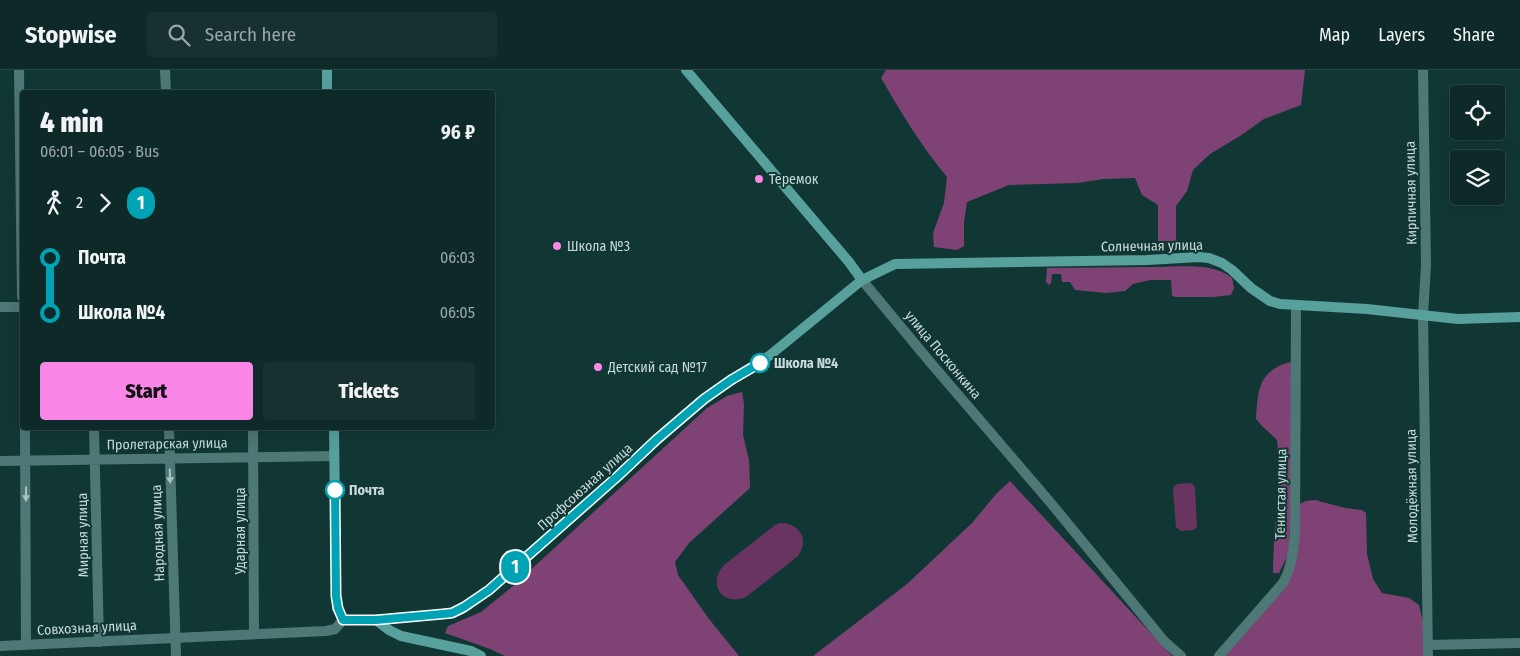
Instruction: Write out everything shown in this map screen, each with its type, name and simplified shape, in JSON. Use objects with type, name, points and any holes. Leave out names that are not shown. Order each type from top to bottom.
[{"type":"street","points":[[19,70],[20,146]]},
{"type":"street","points":[[166,70],[166,90]]},
{"type":"street","points":[[327,70],[327,90]]},
{"type":"street","name":"улица Посконкина","points":[[686,70],[849,262],[930,362],[1050,502],[1164,641],[1181,656]]},
{"type":"street","name":"Кирпичная улица","points":[[1423,70],[1426,265],[1423,316]]},
{"type":"street","name":"Солнечная улица","points":[[862,280],[895,264],[1154,260],[1199,257],[1216,260],[1227,266],[1251,288],[1270,301],[1280,304],[1367,309],[1423,316],[1469,319],[1520,317]]},
{"type":"street","name":"Профсоюзная улица","points":[[176,637],[326,631],[335,629],[343,620],[376,620],[452,613],[464,607],[489,590],[704,399],[765,360],[862,280]]},
{"type":"street","name":"Тенистая улица","points":[[1219,656],[1283,583],[1293,555],[1295,534],[1296,305]]},
{"type":"street","points":[[0,307],[20,307]]},
{"type":"street","name":"Молодёжная улица","points":[[1423,316],[1428,656]]},
{"type":"street","points":[[25,430],[26,645]]},
{"type":"street","name":"Мирная улица","points":[[94,430],[99,642]]},
{"type":"street","name":"Народная улица","points":[[170,430],[176,656]]},
{"type":"street","name":"Ударная улица","points":[[254,430],[254,634]]},
{"type":"street","points":[[334,430],[336,596],[343,620]]},
{"type":"street","name":"Пролетарская улица","points":[[0,461],[334,456]]},
{"type":"street","points":[[376,620],[401,636],[471,651],[481,656]]},
{"type":"street","name":"Совхозная улица","points":[[0,646],[176,637]]},
{"type":"street","points":[[1428,645],[1520,643]]},
{"type":"shaded area","points":[[886,70],[1305,70],[1301,105],[1264,119],[1210,154],[1193,170],[1187,191],[1176,206],[1176,241],[1158,241],[1158,205],[1142,195],[1135,178],[1103,179],[1078,183],[1009,185],[967,202],[964,222],[964,246],[957,250],[934,247],[933,233],[944,203],[947,177],[920,142],[881,78]]},
{"type":"shaded area","points":[[1196,266],[1224,273],[1232,278],[1234,288],[1231,295],[1213,297],[1172,296],[1171,280],[1150,280],[1133,284],[1125,291],[1106,293],[1075,290],[1070,282],[1062,282],[1061,274],[1052,274],[1051,283],[1049,285],[1046,282],[1047,268]]},
{"type":"shaded area","points":[[1290,362],[1293,365],[1289,553],[1279,573],[1273,573],[1278,490],[1277,440],[1256,419],[1259,391],[1266,376],[1279,366]]},
{"type":"shaded area","points":[[742,392],[744,404],[743,435],[749,460],[750,488],[689,543],[675,562],[678,575],[709,619],[739,656],[505,656],[445,633],[448,626],[481,612],[513,586],[707,408],[727,396]]},
{"type":"shaded area","points":[[1010,481],[1172,656],[813,656],[907,584],[972,523],[997,493]]},
{"type":"shaded area","points":[[1177,484],[1193,484],[1195,488],[1197,527],[1194,530],[1181,531],[1176,527],[1173,490]]},
{"type":"shaded area","points":[[1315,500],[1345,508],[1362,510],[1366,513],[1367,554],[1373,579],[1382,593],[1409,598],[1419,605],[1423,622],[1424,656],[1219,656],[1283,583],[1295,506],[1306,501]]},
{"type":"shaded area","points":[[781,523],[794,526],[801,534],[803,544],[798,556],[746,597],[730,599],[724,596],[717,586],[717,579],[724,565],[775,525]]},
{"type":"bus line","name":"1","points":[[335,490],[336,596],[343,620],[376,620],[452,613],[489,590],[704,399],[760,363]]},
{"type":"place","name":"Теремок","points":[[759,179]]},
{"type":"place","name":"Школа №3","points":[[557,246]]},
{"type":"place","name":"Школа №4","points":[[760,363]]},
{"type":"place","name":"Детский сад №17","points":[[598,367]]},
{"type":"place","name":"Почта","points":[[335,490]]}]
